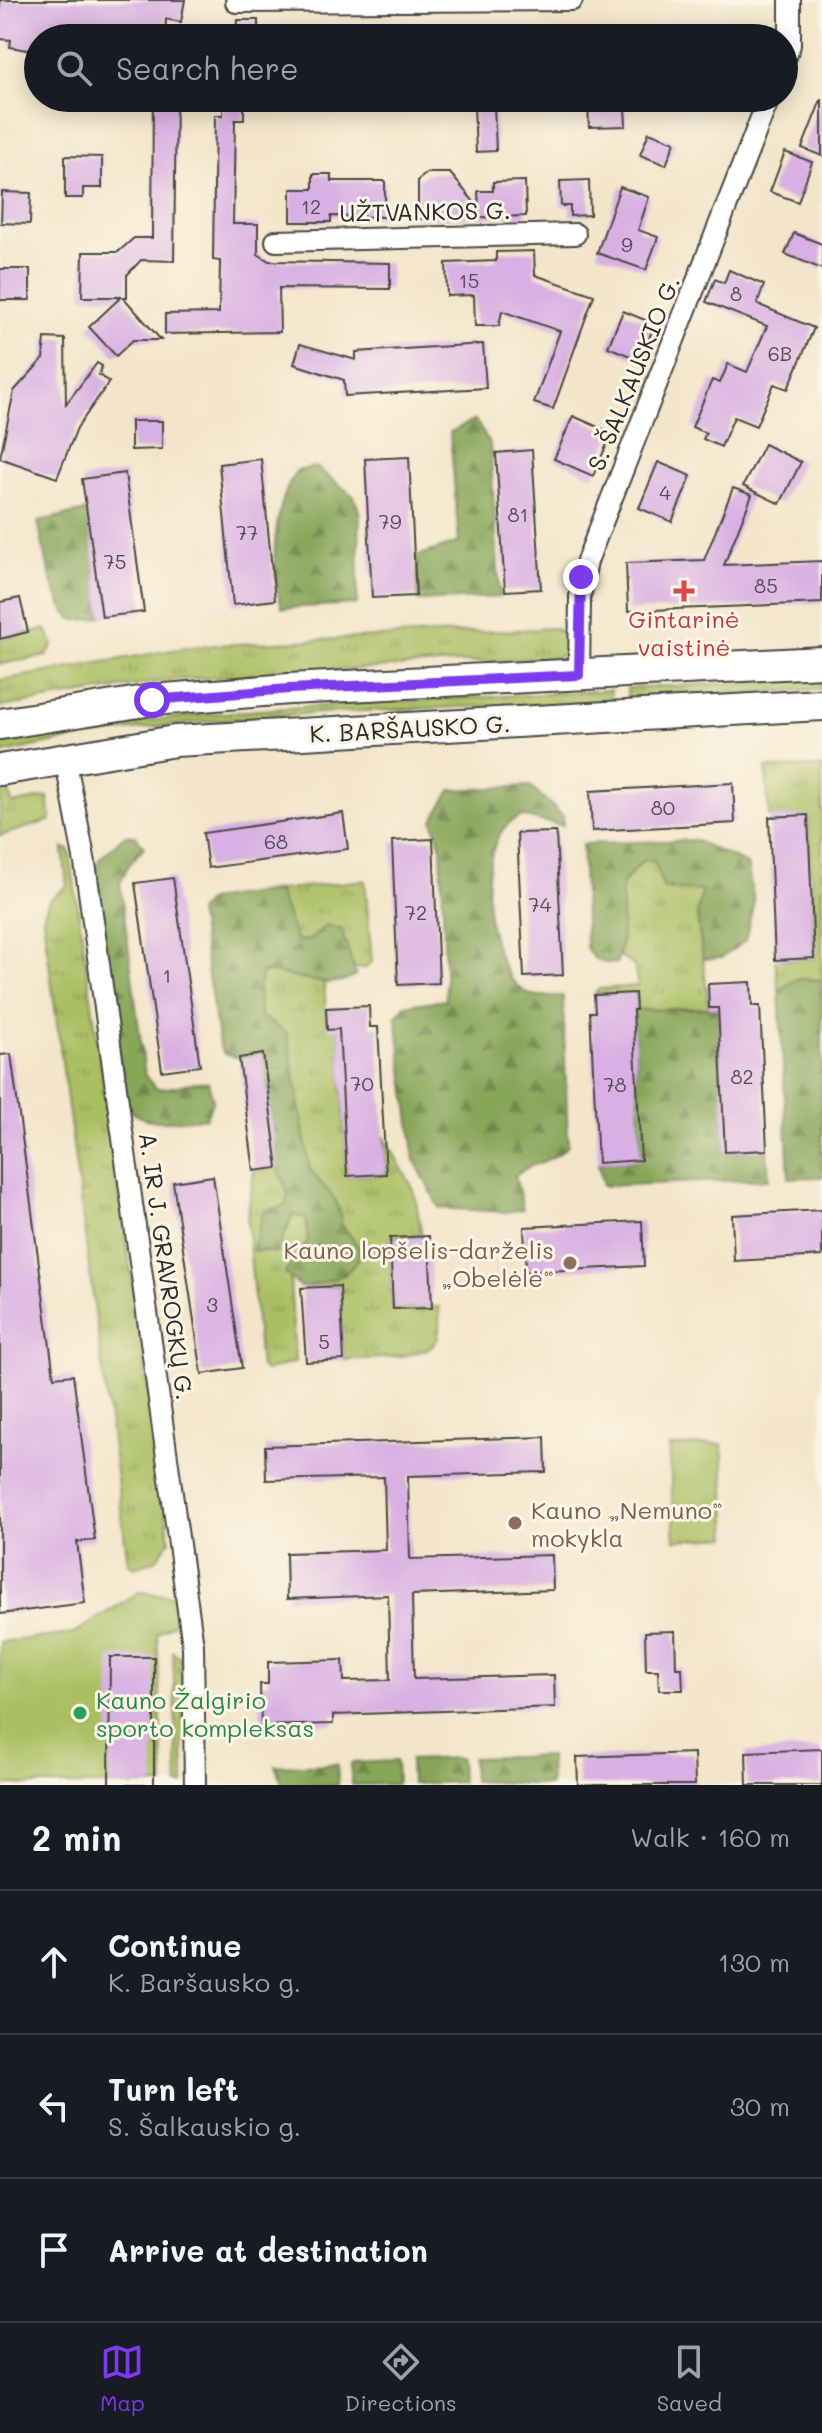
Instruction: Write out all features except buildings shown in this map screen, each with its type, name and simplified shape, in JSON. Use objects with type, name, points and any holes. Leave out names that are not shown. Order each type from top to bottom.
[{"type":"main road","name":"K. BARŠAUSKO G.","points":[[0,724],[75,710],[167,699],[822,662]]},
{"type":"main road","name":"K. BARŠAUSKO G.","points":[[0,770],[175,741],[822,705]]},
{"type":"street","points":[[236,2],[572,0]]},
{"type":"street","points":[[790,0],[790,24]]},
{"type":"street","name":"S. ŠALKAUSKIO G.","points":[[579,675],[580,597],[587,561],[763,112]]},
{"type":"street","name":"UŽTVANKOS G.","points":[[276,241],[575,234]]},
{"type":"street","name":"A. IR J. GRAVROGKŲ G.","points":[[65,757],[85,863],[193,1646],[195,1785]]},
{"type":"green space","points":[[475,420],[490,444],[500,597],[418,601],[417,556],[459,542],[450,432]]},
{"type":"green space","points":[[316,467],[354,496],[360,514],[357,604],[282,608],[275,574],[275,556],[282,502],[296,471]]},
{"type":"green space","points":[[87,511],[102,617],[76,620],[62,606],[56,592],[38,521]]},
{"type":"green space","points":[[556,628],[567,639],[567,651],[559,657],[171,680],[0,707],[0,680],[196,646]]},
{"type":"green space","points":[[46,629],[53,645],[47,656],[0,664],[0,639]]},
{"type":"green space","points":[[822,679],[822,689],[627,700],[627,688]]},
{"type":"green space","points":[[611,690],[611,701],[226,720],[74,739],[0,754],[0,744],[76,731],[228,713]]},
{"type":"green space","points":[[822,767],[822,980],[797,979],[779,990],[775,960],[814,958],[808,816],[769,817],[766,768]]},
{"type":"green space","points":[[530,786],[563,816],[563,826],[521,816],[506,826],[496,842],[490,863],[489,914],[493,939],[513,981],[531,995],[563,996],[568,1145],[556,1155],[515,1175],[523,1209],[506,1212],[439,1208],[415,1161],[396,1016],[405,1005],[446,1000],[441,847],[433,820],[451,790]]},
{"type":"green space","points":[[8,787],[12,804],[48,797],[51,820],[0,836],[0,788]]},
{"type":"green space","points":[[125,835],[136,836],[144,847],[128,866],[120,883],[145,1075],[156,1088],[208,1082],[213,1100],[206,1118],[152,1120],[142,1118],[126,1106],[96,872],[99,859]]},
{"type":"green space","points":[[694,840],[747,864],[754,902],[745,941],[721,958],[703,959],[697,914],[702,891],[664,889],[654,861],[643,860],[622,884],[622,938],[617,963],[602,962],[592,956],[586,947],[582,844]]},
{"type":"green space","points":[[63,848],[69,850],[71,860],[170,1541],[156,1560],[134,1567],[128,1563],[43,917],[49,900],[67,886]]},
{"type":"green space","points":[[643,860],[659,865],[686,885],[703,891],[697,914],[709,1008],[636,1010],[635,993],[594,995],[599,989],[638,986],[634,966],[619,955],[622,884]]},
{"type":"green space","points":[[365,880],[372,962],[364,969],[354,968],[341,929],[326,925],[310,940],[297,941],[277,890]]},
{"type":"green space","points":[[277,890],[297,941],[310,940],[326,925],[341,929],[356,975],[333,983],[262,972],[258,989],[260,1016],[287,1033],[310,1170],[336,1201],[342,1225],[362,1251],[345,1273],[301,1288],[285,1273],[308,1242],[306,1218],[292,1215],[277,1253],[253,1250],[263,1211],[285,1206],[288,1193],[278,1168],[263,1055],[239,1058],[224,1054],[219,1045],[198,912],[209,900]]},
{"type":"green space","points":[[262,972],[324,980],[327,1029],[339,1029],[347,1176],[386,1174],[384,1136],[414,1190],[422,1236],[390,1238],[393,1309],[439,1307],[437,1340],[431,1347],[409,1355],[344,1360],[339,1286],[301,1288],[345,1275],[362,1251],[342,1225],[336,1201],[310,1170],[287,1034],[260,1016],[258,988]]},
{"type":"green space","points":[[797,979],[822,980],[822,1177],[789,1178],[779,990]]},
{"type":"green space","points":[[718,1008],[726,1152],[767,1150],[769,1179],[603,1186],[598,1163],[641,1160],[633,1010]]},
{"type":"green space","points":[[278,1168],[288,1193],[287,1232],[292,1215],[307,1218],[308,1242],[285,1273],[290,1277],[295,1362],[265,1371],[260,1366],[247,1219],[254,1171]]},
{"type":"green space","points":[[722,1444],[728,1537],[675,1540],[669,1447]]},
{"type":"green space","name":"Kauno Žalgirio sporto kompleksas","points":[[139,1592],[176,1596],[176,1622],[157,1634],[164,1785],[0,1785],[0,1642],[73,1634]]},
{"type":"green space","points":[[173,1652],[181,1657],[184,1785],[178,1785]]},
{"type":"green space","points":[[549,1756],[550,1785],[473,1781],[472,1758]]},
{"type":"green space","points":[[460,1758],[461,1782],[411,1784],[410,1760]]},
{"type":"green space","points":[[396,1761],[397,1784],[352,1785],[351,1763]]},
{"type":"green space","points":[[337,1764],[338,1785],[283,1785],[275,1766]]},
{"type":"place","name":"Gintarinė vaistinė","points":[[684,591]]},
{"type":"place","name":"Kauno lopšelis-darželis „Obelėlė“","points":[[570,1263]]},
{"type":"place","name":"Kauno „Nemuno“ mokykla","points":[[515,1523]]},
{"type":"place","name":"Kauno Žalgirio sporto kompleksas","points":[[80,1713]]},
{"type":"route","points":[[152,700],[289,689],[579,675],[581,577]]}]
